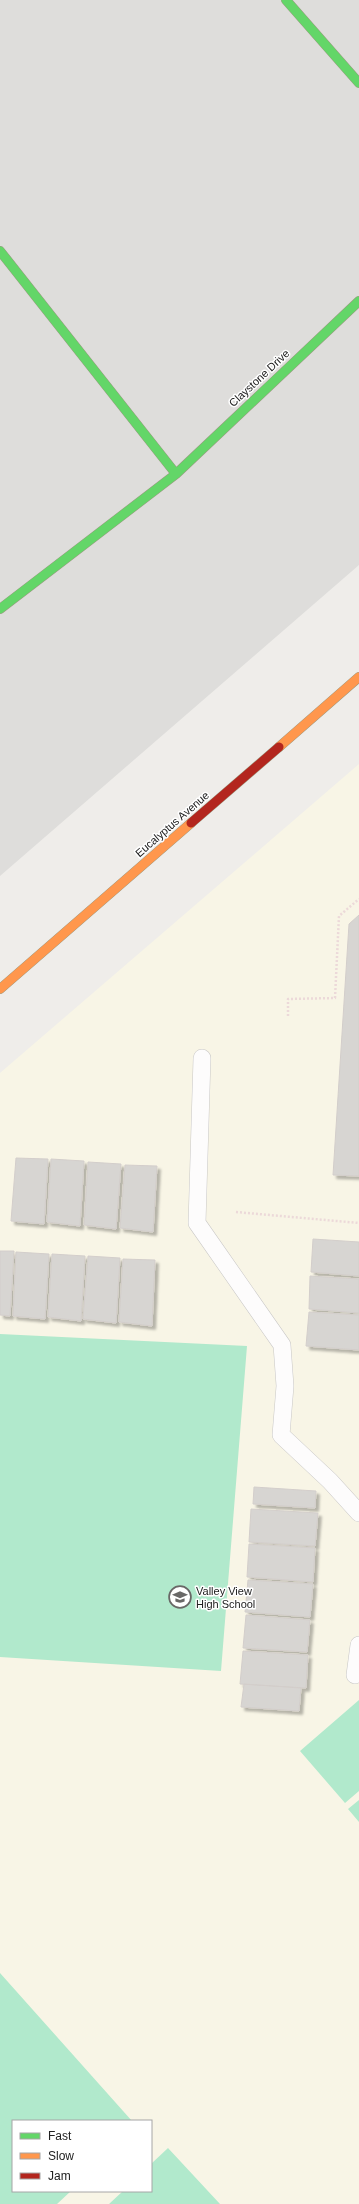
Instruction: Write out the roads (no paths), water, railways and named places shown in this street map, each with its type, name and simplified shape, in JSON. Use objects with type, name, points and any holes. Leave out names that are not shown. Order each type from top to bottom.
[{"type":"street","points":[[286,0],[359,83]]},
{"type":"street","points":[[0,251],[176,474]]},
{"type":"street","name":"Claystone Drive","points":[[0,609],[176,474],[359,301]]},
{"type":"street","name":"Eucalyptus Avenue","points":[[0,989],[359,677]]},
{"type":"lane","points":[[202,1058],[197,1222],[282,1345],[285,1386],[281,1434],[330,1481],[359,1513]]},
{"type":"lane","points":[[355,1674],[359,1645]]},
{"type":"place","name":"Valley View High School","points":[[180,1597]]}]
